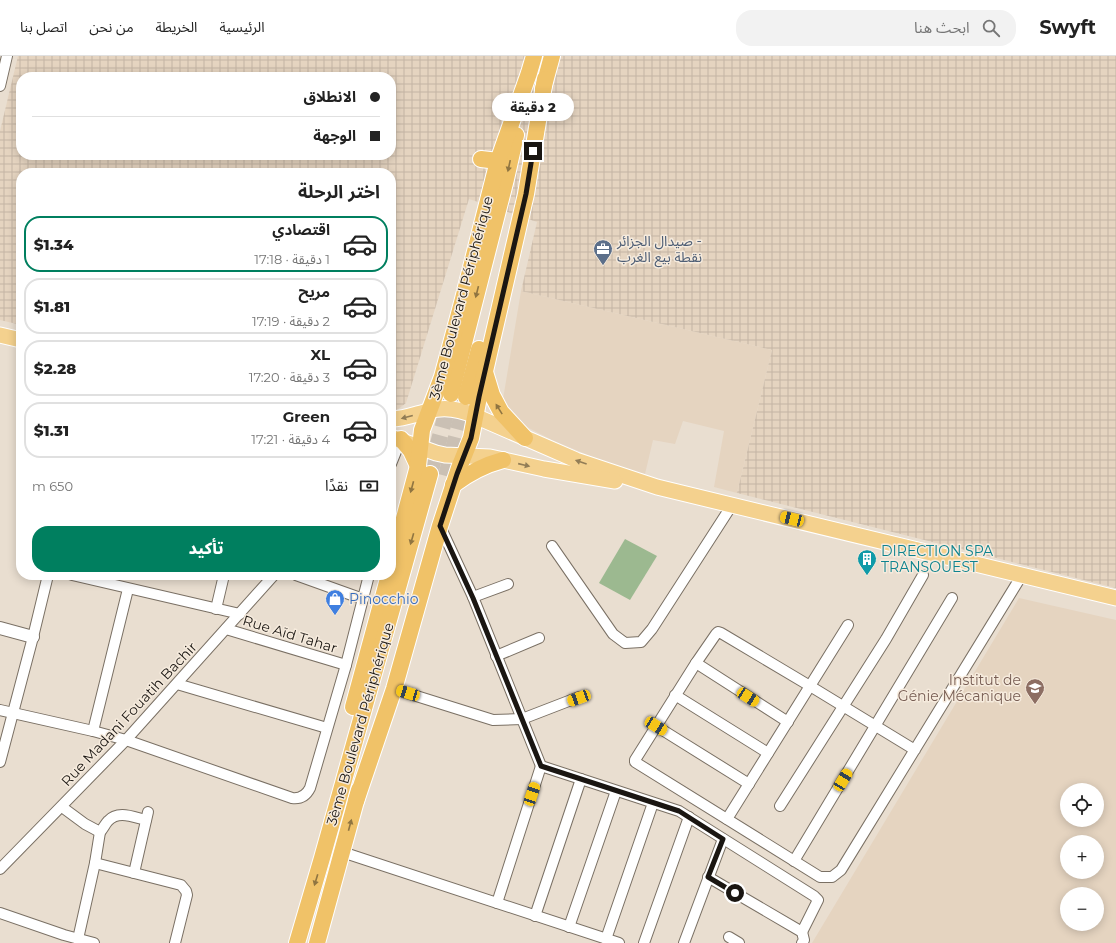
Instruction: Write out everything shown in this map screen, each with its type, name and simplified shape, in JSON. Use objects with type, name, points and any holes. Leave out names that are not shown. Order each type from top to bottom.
[{"type":"highway","name":"3ème Boulevard Périphérique","points":[[297,943],[437,475],[420,448],[422,430],[442,377],[498,161],[534,56]]},
{"type":"highway","points":[[529,73],[459,396],[552,56]]},
{"type":"highway","points":[[317,943],[356,800],[437,475],[464,455],[471,438],[485,370],[526,194],[545,79]]},
{"type":"highway","points":[[481,159],[498,161]]},
{"type":"highway","points":[[485,370],[496,405],[507,420],[525,438]]},
{"type":"highway","points":[[356,800],[394,689],[440,526],[437,475],[411,451],[396,442]]},
{"type":"highway","points":[[437,475],[475,470],[491,463],[503,460]]},
{"type":"highway","name":"3ème Boulevard Périphérique","points":[[396,556],[437,475]]},
{"type":"highway","name":"3ème Boulevard Périphérique","points":[[322,858],[326,825],[342,747],[388,580]]},
{"type":"main road","points":[[0,335],[16,339]]},
{"type":"main road","points":[[396,419],[437,409],[452,408],[466,412],[576,460],[658,487],[1116,598]]},
{"type":"main road","points":[[396,442],[445,455],[490,457],[552,470],[658,487]]},
{"type":"street","points":[[0,86],[7,56]]},
{"type":"street","points":[[552,546],[613,634],[625,643],[641,642],[652,629],[732,505]]},
{"type":"street","points":[[440,526],[473,598],[541,766],[497,904]]},
{"type":"street","points":[[780,806],[886,639],[923,575]]},
{"type":"street","points":[[915,750],[718,632],[696,663],[635,762],[820,877],[832,877],[841,870],[915,750],[1022,575]]},
{"type":"street","points":[[0,762],[47,580]]},
{"type":"street","points":[[94,580],[240,614]]},
{"type":"street","points":[[216,609],[223,580]]},
{"type":"street","name":"Rue Madani Fouatih Bachir","points":[[0,869],[126,740],[270,580]]},
{"type":"street","points":[[310,580],[363,599]]},
{"type":"street","points":[[0,710],[126,740],[296,798],[303,797],[308,791],[328,728],[368,580]]},
{"type":"street","points":[[473,598],[508,584]]},
{"type":"street","points":[[93,731],[128,588]]},
{"type":"street","points":[[794,861],[952,598]]},
{"type":"street","points":[[727,819],[848,625]]},
{"type":"street","points":[[0,628],[33,637]]},
{"type":"street","name":"Rue Aïd Tahar","points":[[226,629],[346,665]]},
{"type":"street","points":[[496,656],[539,638]]},
{"type":"street","points":[[696,663],[788,722]]},
{"type":"street","points":[[177,684],[328,728]]},
{"type":"street","points":[[394,689],[493,720],[522,719],[579,698]]},
{"type":"street","points":[[676,695],[768,754]]},
{"type":"street","points":[[656,726],[749,784]]},
{"type":"street","points":[[541,766],[679,811],[814,896],[818,900],[802,932],[804,940],[802,943]]},
{"type":"street","points":[[535,916],[581,779]]},
{"type":"street","points":[[569,927],[616,790]]},
{"type":"street","points":[[606,939],[653,802]]},
{"type":"street","points":[[62,807],[85,824],[100,832]]},
{"type":"street","points":[[78,939],[95,863],[100,832],[108,821],[123,814],[147,816],[134,872]]},
{"type":"street","points":[[644,943],[689,817]]},
{"type":"street","points":[[684,943],[723,839]]},
{"type":"street","points":[[342,852],[619,943]]},
{"type":"street","points":[[95,863],[181,885],[186,891],[187,895],[176,943]]},
{"type":"street","points":[[708,877],[802,932]]},
{"type":"street","points":[[0,912],[64,935],[94,943]]},
{"type":"street","points":[[728,937],[739,943]]},
{"type":"shaded area","points":[[18,56],[1116,56],[1116,588],[737,493],[772,350],[521,291],[537,222],[469,199],[406,403],[396,411],[396,168],[16,168],[16,324],[0,320],[0,131]]},
{"type":"shaded area","points":[[521,291],[772,350],[737,493],[714,487],[724,431],[683,421],[675,444],[653,440],[645,474],[619,468],[552,440],[521,424],[507,409],[503,399]]},
{"type":"shaded area","name":"Institut de Génie Mécanique","points":[[1019,598],[1116,620],[1116,943],[812,943]]},
{"type":"green space","points":[[625,539],[657,556],[630,600],[599,583]]},
{"type":"tunnel","points":[[430,474],[451,395]]},
{"type":"tunnel","points":[[446,476],[466,399]]},
{"type":"place","name":"صيدال الجزائر - نقطة بيع الغرب","points":[[603,266]]},
{"type":"place","name":"DIRECTION SPA TRANSOUEST","points":[[867,576]]},
{"type":"place","name":"Pinocchio","points":[[335,616]]},
{"type":"place","name":"Institut de Génie Mécanique","points":[[1035,705]]},
{"type":"route","points":[[533,151],[526,194],[476,410],[474,427],[440,526],[473,598],[541,766],[679,811],[723,839],[708,877],[735,893]]}]
